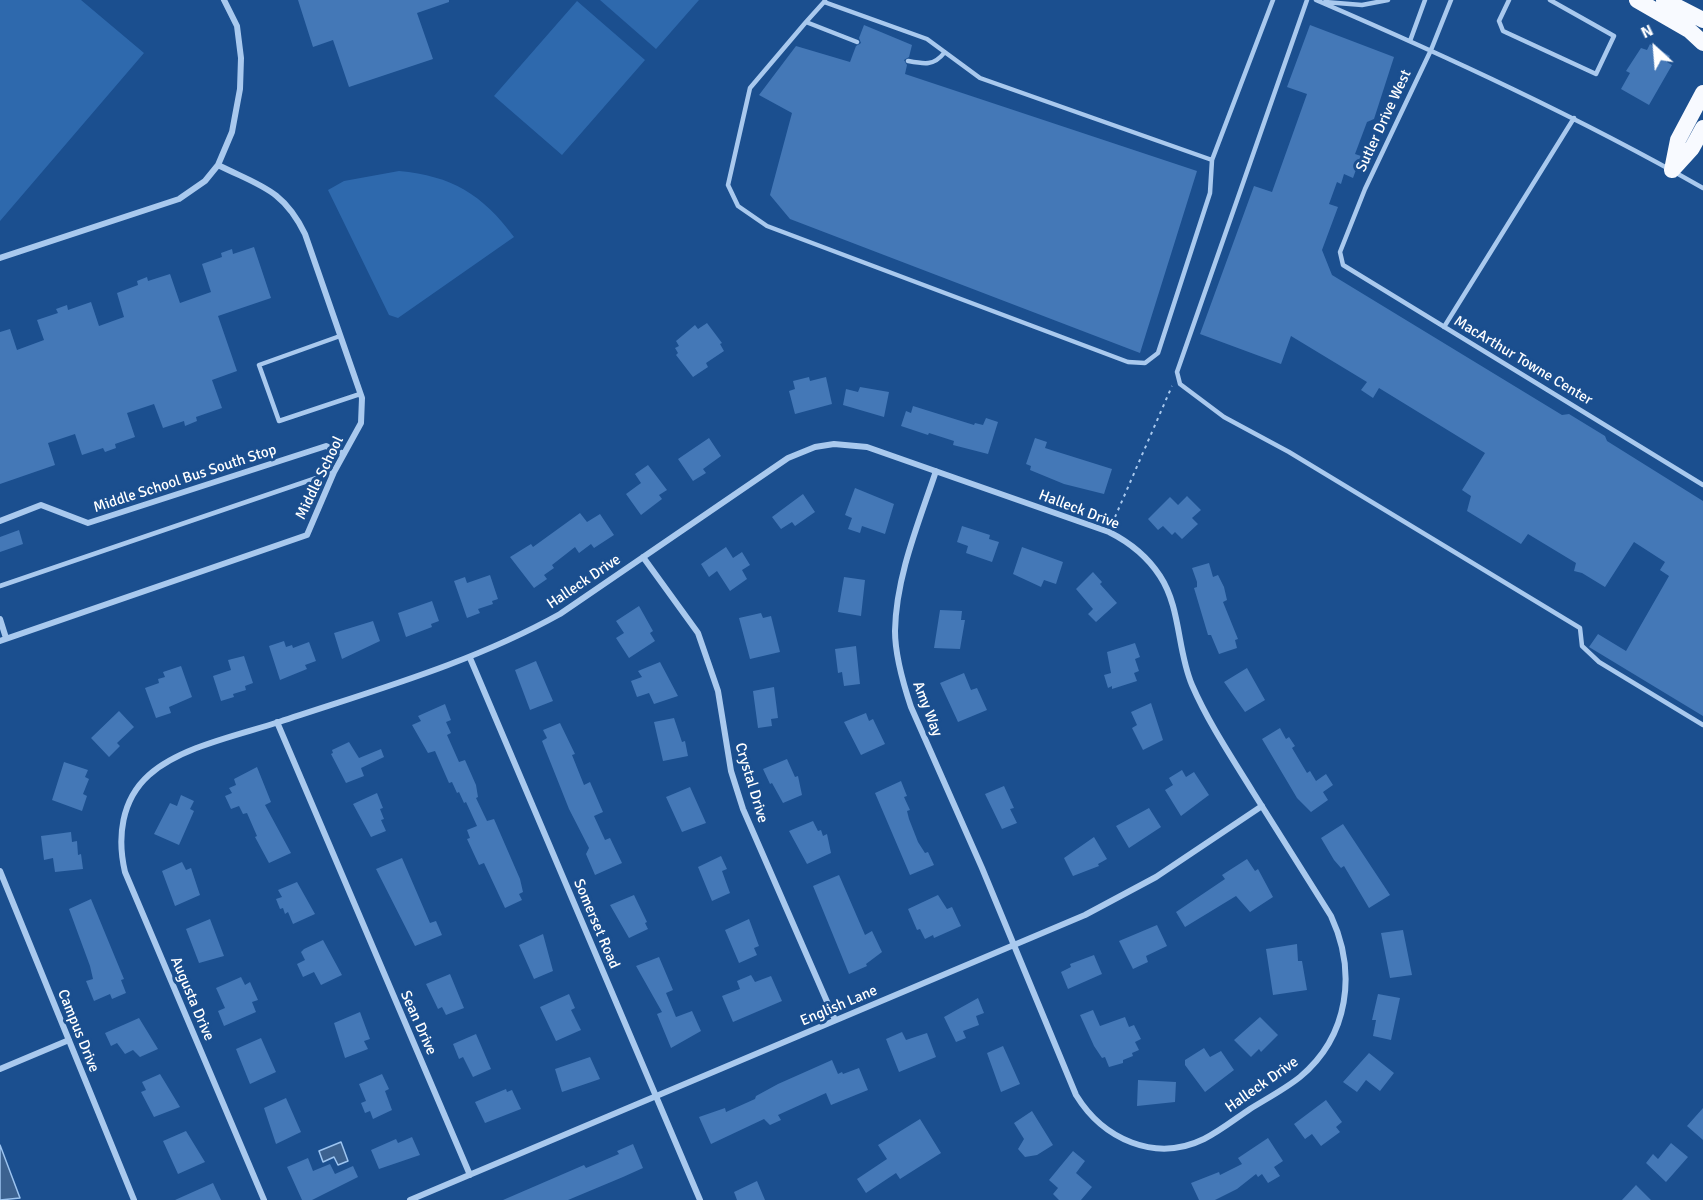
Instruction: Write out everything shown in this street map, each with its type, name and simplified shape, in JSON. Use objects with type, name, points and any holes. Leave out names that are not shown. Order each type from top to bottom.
[{"type":"highway","points":[[1637,0],[1689,30],[1703,43]]},
{"type":"highway","points":[[1664,0],[1703,20]]},
{"type":"highway","points":[[1672,170],[1678,140],[1703,93]]},
{"type":"highway","points":[[1672,170],[1692,148],[1703,128]]},
{"type":"street","points":[[0,258],[179,199],[205,181],[218,165],[232,132],[240,89],[241,69],[237,26],[224,0]]},
{"type":"street","name":"Middle School","points":[[3,640],[307,535],[334,472],[362,423],[360,394],[305,234],[294,210],[274,193],[218,165]]},
{"type":"street","name":"Halleck Drive","points":[[129,804],[147,777],[167,761],[470,658],[525,633],[560,614],[788,458],[815,447],[834,444],[867,447],[1108,532],[1126,541],[1146,558],[1160,576],[1175,610],[1178,638],[1192,686],[1230,755],[1339,932],[1347,972],[1343,1007],[1328,1044],[1307,1070],[1205,1138],[1173,1148],[1156,1148],[1121,1139],[1096,1122],[1076,1095],[1014,945]]},
{"type":"street","name":"Middle School Bus South Stop","points":[[0,521],[41,505],[88,523],[326,446],[344,454]]},
{"type":"street","name":"Amy Way","points":[[936,471],[905,567],[899,598],[897,648],[911,707],[1014,945]]},
{"type":"street","name":"Crystal Drive","points":[[643,557],[698,633],[718,691],[731,771],[743,809],[835,1020]]},
{"type":"street","points":[[0,619],[3,640]]},
{"type":"street","name":"Somerset Road","points":[[470,658],[700,1200]]},
{"type":"street","name":"Sean Drive","points":[[277,722],[470,1174]]},
{"type":"street","name":"Augusta Drive","points":[[129,804],[120,837],[125,872],[264,1200]]},
{"type":"street","name":"English Lane","points":[[410,1200],[1014,945],[1121,897],[1262,806]]},
{"type":"street","name":"Campus Drive","points":[[0,871],[134,1200]]},
{"type":"street","points":[[0,1070],[69,1040]]},
{"type":"lane","points":[[1212,160],[980,78],[927,39],[824,1],[750,88],[728,184],[738,206],[767,226],[1128,362],[1145,363],[1158,353],[1210,193],[1212,160],[1273,0]]},
{"type":"lane","points":[[1307,0],[1177,372],[1180,384],[1224,417],[1289,452],[1580,628],[1582,646],[1599,662],[1703,725]]},
{"type":"lane","points":[[1319,1],[1362,4],[1388,0]]},
{"type":"lane","points":[[1410,41],[1425,0]]},
{"type":"lane","name":"Sutler Drive West","points":[[1340,252],[1382,150],[1431,50],[1451,0]]},
{"type":"lane","points":[[1509,0],[1499,21],[1503,31],[1596,75],[1614,36],[1550,0]]},
{"type":"lane","points":[[1319,1],[1431,50],[1574,118],[1703,188]]},
{"type":"lane","points":[[806,22],[857,42]]},
{"type":"lane","points":[[908,62],[925,64],[937,61],[944,53]]},
{"type":"lane","points":[[1444,327],[1574,118]]},
{"type":"lane","name":"MacArthur Towne Center","points":[[1340,252],[1343,265],[1703,485]]},
{"type":"lane","points":[[340,336],[259,365],[262,374],[279,421],[360,394]]},
{"type":"lane","points":[[0,586],[334,472]]},
{"type":"path","points":[[1108,532],[1177,372]]},
{"type":"shaded area","points":[[0,0],[81,0],[144,53],[0,221]]},
{"type":"shaded area","points":[[600,0],[699,0],[656,49]]},
{"type":"shaded area","points":[[577,1],[645,60],[562,155],[494,96]]},
{"type":"shaded area","points":[[399,171],[435,177],[464,190],[490,209],[514,237],[398,318],[389,315],[328,190],[344,181]]},
{"type":"shaded area","points":[[341,1142],[348,1161],[338,1165],[334,1157],[323,1162],[319,1151]]},
{"type":"shaded area","points":[[0,1145],[20,1198],[0,1200]]},
{"type":"building","points":[[298,0],[449,0],[449,2],[417,13],[433,59],[349,87],[333,40],[313,47]]},
{"type":"building","points":[[864,25],[912,45],[909,57],[904,60],[907,65],[905,74],[1197,171],[1140,353],[790,219],[770,195],[792,113],[759,95],[796,46],[850,62],[856,46],[861,43],[859,38]]},
{"type":"building","points":[[1310,25],[1394,57],[1374,119],[1367,122],[1355,154],[1361,156],[1353,178],[1344,174],[1341,184],[1337,182],[1329,204],[1338,207],[1322,250],[1332,275],[1562,415],[1569,414],[1605,436],[1607,441],[1703,501],[1703,716],[1589,647],[1598,634],[1626,651],[1669,576],[1660,570],[1665,562],[1634,542],[1605,587],[1582,573],[1574,571],[1576,563],[1528,534],[1521,544],[1467,511],[1471,496],[1462,490],[1485,453],[1379,388],[1373,398],[1361,390],[1367,382],[1291,336],[1281,364],[1200,334],[1254,186],[1272,192],[1307,94],[1287,87]]},
{"type":"building","points":[[1650,44],[1670,56],[1667,62],[1672,65],[1649,105],[1621,89],[1630,73],[1626,71],[1641,48],[1647,50]]},
{"type":"building","points":[[254,247],[271,298],[218,316],[237,371],[212,380],[222,408],[196,417],[197,421],[185,426],[184,421],[163,428],[154,404],[127,413],[135,437],[115,444],[116,448],[105,452],[103,448],[82,455],[75,434],[48,443],[55,465],[0,484],[0,332],[10,329],[17,350],[44,340],[37,320],[58,313],[56,309],[67,305],[68,310],[91,302],[99,326],[124,317],[117,293],[138,285],[137,281],[147,277],[148,281],[170,274],[180,303],[211,292],[202,264],[222,257],[221,253],[232,249],[233,254]]},
{"type":"building","points":[[707,323],[722,343],[720,344],[724,351],[706,363],[708,367],[693,377],[676,355],[678,353],[675,348],[679,346],[676,341],[695,325],[698,329]]},
{"type":"building","points":[[809,377],[810,381],[826,377],[832,404],[795,414],[789,391],[795,389],[793,381]]},
{"type":"building","points":[[860,387],[889,392],[884,417],[843,405],[846,389],[858,392]]},
{"type":"building","points":[[913,406],[974,425],[975,423],[983,425],[986,418],[998,422],[988,454],[953,445],[954,441],[901,426],[906,411],[911,413]]},
{"type":"building","points":[[709,438],[721,456],[703,469],[706,473],[693,481],[678,459]]},
{"type":"building","points":[[1035,438],[1047,442],[1045,448],[1112,469],[1104,494],[1064,484],[1030,470],[1031,466],[1026,464]]},
{"type":"building","points":[[648,465],[667,490],[659,495],[662,499],[641,515],[626,494],[641,483],[635,474]]},
{"type":"building","points":[[855,488],[894,504],[885,534],[862,526],[860,533],[848,529],[852,518],[845,515]]},
{"type":"building","points":[[803,494],[815,512],[795,526],[792,522],[781,529],[772,517]]},
{"type":"building","points":[[1187,496],[1201,510],[1192,518],[1198,524],[1182,539],[1175,532],[1172,535],[1163,526],[1158,530],[1148,519],[1170,497],[1178,505]]},
{"type":"building","points":[[580,513],[587,522],[600,514],[614,535],[594,548],[591,544],[579,553],[575,547],[552,565],[554,568],[544,575],[547,579],[534,588],[510,557],[531,544],[533,547]]},
{"type":"building","points":[[962,526],[990,535],[989,539],[999,542],[992,562],[966,553],[968,546],[957,542]]},
{"type":"building","points":[[19,530],[23,544],[0,552],[0,537]]},
{"type":"building","points":[[726,547],[733,558],[742,552],[750,565],[742,570],[747,579],[730,591],[717,571],[709,577],[701,564]]},
{"type":"building","points":[[1022,547],[1063,562],[1056,584],[1044,580],[1041,587],[1013,574]]},
{"type":"building","points":[[1209,563],[1213,577],[1218,575],[1224,587],[1227,600],[1223,602],[1238,639],[1235,640],[1237,648],[1219,654],[1211,635],[1208,635],[1194,588],[1197,587],[1197,582],[1192,568]]},
{"type":"building","points":[[1093,572],[1102,582],[1100,584],[1117,603],[1096,622],[1088,614],[1093,609],[1076,589]]},
{"type":"building","points":[[490,575],[498,599],[492,601],[493,604],[478,609],[480,613],[467,618],[454,581],[465,577],[467,583]]},
{"type":"building","points":[[844,577],[865,580],[861,616],[838,612]]},
{"type":"building","points":[[432,601],[439,621],[431,624],[432,627],[406,637],[398,613]]},
{"type":"building","points":[[639,606],[653,631],[650,633],[655,641],[629,658],[616,638],[624,633],[616,621]]},
{"type":"building","points":[[940,610],[962,611],[961,620],[965,620],[960,649],[934,648]]},
{"type":"building","points":[[761,613],[763,618],[771,616],[780,652],[750,659],[739,618]]},
{"type":"building","points":[[373,621],[380,641],[342,659],[334,633]]},
{"type":"building","points":[[284,641],[286,647],[292,645],[293,648],[309,642],[316,661],[305,665],[307,669],[280,680],[269,646]]},
{"type":"building","points":[[1135,643],[1140,657],[1135,659],[1139,671],[1134,673],[1137,681],[1112,689],[1112,686],[1108,688],[1104,675],[1111,673],[1107,652]]},
{"type":"building","points":[[856,646],[860,684],[844,686],[842,672],[838,673],[835,649]]},
{"type":"building","points":[[244,656],[253,683],[245,686],[246,690],[233,694],[234,697],[221,701],[213,676],[231,670],[228,660]]},
{"type":"building","points":[[536,661],[553,701],[530,710],[515,670]]},
{"type":"building","points":[[660,662],[678,696],[654,704],[649,693],[637,697],[631,681],[642,677],[638,671]]},
{"type":"building","points":[[181,666],[192,697],[169,707],[171,713],[156,718],[145,688],[159,683],[158,679],[165,677],[163,672]]},
{"type":"building","points":[[1247,668],[1265,700],[1245,712],[1224,682]]},
{"type":"building","points":[[964,673],[971,690],[977,688],[987,710],[958,722],[940,683]]},
{"type":"building","points":[[774,687],[778,718],[771,719],[772,726],[758,728],[753,691]]},
{"type":"building","points":[[1151,703],[1163,740],[1143,750],[1132,728],[1137,725],[1131,712]]},
{"type":"building","points":[[445,704],[451,720],[446,722],[451,733],[447,735],[459,762],[465,760],[476,785],[478,797],[476,798],[487,821],[494,819],[520,879],[523,892],[519,894],[522,900],[505,908],[484,863],[479,865],[467,839],[470,838],[467,830],[477,826],[466,802],[464,803],[459,792],[457,793],[452,782],[449,783],[435,751],[428,753],[412,725],[421,721],[418,716]]},
{"type":"building","points":[[119,711],[134,727],[117,743],[120,746],[109,757],[91,738]]},
{"type":"building","points":[[866,713],[869,721],[873,719],[885,744],[861,755],[844,722]]},
{"type":"building","points":[[674,718],[682,742],[685,741],[688,756],[663,761],[654,722]]},
{"type":"building","points":[[560,723],[575,754],[572,755],[584,785],[590,782],[603,812],[594,816],[605,840],[610,838],[622,863],[595,875],[586,854],[589,848],[569,809],[542,741],[547,738],[543,730]]},
{"type":"building","points":[[1280,728],[1286,739],[1289,737],[1295,746],[1292,748],[1307,773],[1310,771],[1316,781],[1326,774],[1333,785],[1323,792],[1328,800],[1311,812],[1297,798],[1262,739]]},
{"type":"building","points":[[349,742],[359,758],[381,749],[384,757],[361,768],[364,776],[346,783],[331,754],[332,750]]},
{"type":"building","points":[[787,759],[795,777],[798,776],[802,795],[783,803],[763,769]]},
{"type":"building","points":[[64,762],[88,770],[85,777],[89,779],[83,794],[87,796],[82,811],[52,800]]},
{"type":"building","points":[[257,767],[271,802],[265,805],[291,853],[269,863],[255,837],[257,836],[247,813],[243,814],[239,806],[231,809],[225,796],[232,793],[229,788],[236,785],[234,779]]},
{"type":"building","points":[[1182,770],[1186,777],[1194,772],[1209,795],[1181,816],[1165,790],[1173,785],[1169,778]]},
{"type":"building","points":[[901,781],[907,796],[904,797],[910,810],[907,811],[909,819],[918,842],[925,853],[928,852],[934,865],[910,875],[875,793]]},
{"type":"building","points":[[1004,786],[1014,808],[1010,809],[1017,823],[1002,829],[985,794]]},
{"type":"building","points":[[690,787],[706,823],[682,832],[666,797]]},
{"type":"building","points":[[377,793],[383,808],[380,809],[384,819],[381,820],[386,831],[371,837],[353,804]]},
{"type":"building","points":[[181,795],[194,801],[190,809],[194,811],[179,845],[154,834],[170,803],[177,806]]},
{"type":"building","points":[[1149,808],[1161,827],[1129,848],[1116,826]]},
{"type":"building","points":[[813,821],[823,836],[827,834],[831,853],[807,864],[789,831]]},
{"type":"building","points":[[1343,824],[1390,895],[1369,908],[1344,866],[1341,868],[1334,860],[1321,838]]},
{"type":"building","points":[[71,832],[72,842],[77,841],[78,855],[81,854],[83,869],[55,872],[53,858],[44,860],[41,836]]},
{"type":"building","points":[[1094,837],[1107,859],[1098,864],[1099,866],[1073,876],[1064,858]]},
{"type":"building","points":[[721,856],[727,869],[722,871],[730,893],[712,901],[698,867]]},
{"type":"building","points":[[402,858],[430,923],[436,921],[442,935],[415,946],[376,869]]},
{"type":"building","points":[[1247,859],[1255,871],[1258,869],[1273,897],[1250,912],[1236,896],[1185,927],[1176,912],[1225,879],[1222,875]]},
{"type":"building","points":[[182,862],[186,870],[191,868],[200,895],[175,906],[162,871]]},
{"type":"building","points":[[839,875],[865,935],[872,931],[882,952],[866,964],[867,966],[849,974],[813,886]]},
{"type":"building","points":[[297,882],[315,914],[293,924],[288,912],[285,914],[283,908],[280,909],[276,899],[282,897],[278,890]]},
{"type":"building","points":[[634,895],[648,929],[629,938],[610,905]]},
{"type":"building","points":[[938,895],[947,909],[952,907],[961,926],[934,938],[933,935],[925,939],[920,929],[917,930],[908,909]]},
{"type":"building","points":[[91,899],[124,979],[121,980],[126,993],[112,999],[110,994],[94,1001],[86,981],[93,979],[90,966],[69,909]]},
{"type":"building","points":[[210,919],[224,956],[199,963],[186,929]]},
{"type":"building","points":[[749,919],[759,946],[754,948],[757,955],[739,963],[725,930]]},
{"type":"building","points":[[1157,925],[1167,946],[1146,956],[1148,962],[1133,969],[1119,941]]},
{"type":"building","points":[[1403,930],[1412,975],[1390,978],[1381,933]]},
{"type":"building","points":[[543,934],[553,971],[534,979],[519,945]]},
{"type":"building","points":[[323,940],[342,975],[321,985],[314,972],[303,977],[297,964],[305,960],[301,952],[304,949]]},
{"type":"building","points":[[1297,944],[1298,961],[1302,961],[1307,990],[1273,995],[1266,949]]},
{"type":"building","points":[[1094,955],[1102,974],[1068,989],[1061,972],[1071,967],[1070,964]]},
{"type":"building","points":[[659,957],[673,990],[666,993],[676,1017],[692,1011],[701,1031],[671,1048],[657,1014],[662,1012],[636,966]]},
{"type":"building","points":[[450,974],[464,1008],[446,1015],[442,1007],[438,1009],[426,984]]},
{"type":"building","points":[[751,975],[755,982],[771,976],[782,1001],[733,1022],[722,996],[740,989],[737,981]]},
{"type":"building","points":[[241,977],[245,985],[250,982],[258,1000],[252,1002],[256,1012],[224,1026],[218,1011],[225,1008],[216,988]]},
{"type":"building","points":[[569,994],[575,1008],[571,1010],[581,1030],[556,1041],[540,1007]]},
{"type":"building","points":[[1378,994],[1400,998],[1391,1040],[1373,1036],[1376,1020],[1372,1020]]},
{"type":"building","points":[[978,998],[984,1013],[976,1016],[979,1025],[963,1031],[966,1038],[956,1042],[944,1017]]},
{"type":"building","points":[[1093,1010],[1100,1026],[1125,1017],[1129,1027],[1134,1025],[1141,1039],[1135,1042],[1139,1050],[1132,1053],[1133,1056],[1123,1060],[1123,1063],[1109,1067],[1105,1057],[1102,1058],[1094,1046],[1080,1015]]},
{"type":"building","points":[[360,1012],[370,1039],[364,1041],[368,1049],[345,1058],[334,1023]]},
{"type":"building","points":[[1260,1017],[1278,1035],[1261,1052],[1259,1049],[1251,1057],[1234,1040]]},
{"type":"building","points":[[139,1018],[158,1049],[140,1057],[133,1050],[125,1054],[117,1043],[111,1046],[105,1033]]},
{"type":"building","points":[[902,1032],[906,1040],[927,1033],[936,1057],[899,1072],[886,1039]]},
{"type":"building","points":[[476,1034],[491,1069],[473,1077],[463,1057],[459,1059],[453,1044]]},
{"type":"building","points":[[261,1038],[276,1072],[250,1084],[236,1049]]},
{"type":"building","points":[[1003,1046],[1020,1084],[1001,1092],[987,1053]]},
{"type":"building","points":[[1204,1048],[1210,1057],[1221,1051],[1234,1070],[1205,1092],[1185,1065],[1185,1060]]},
{"type":"building","points":[[1369,1053],[1394,1073],[1380,1091],[1366,1080],[1357,1092],[1343,1082]]},
{"type":"building","points":[[590,1057],[600,1079],[562,1092],[555,1069]]},
{"type":"building","points":[[832,1060],[838,1074],[859,1068],[868,1090],[831,1105],[826,1093],[778,1115],[781,1120],[770,1125],[764,1119],[711,1144],[699,1117],[725,1108],[726,1112],[755,1099],[756,1096],[778,1084]]},
{"type":"building","points":[[160,1074],[180,1107],[154,1117],[141,1092],[146,1090],[142,1082]]},
{"type":"building","points":[[382,1074],[389,1089],[385,1091],[392,1110],[373,1119],[370,1111],[365,1113],[361,1103],[366,1101],[359,1084]]},
{"type":"building","points":[[1138,1080],[1176,1082],[1175,1102],[1137,1106]]},
{"type":"building","points":[[506,1089],[507,1092],[512,1090],[521,1109],[485,1123],[475,1102]]},
{"type":"building","points":[[286,1098],[301,1132],[276,1144],[264,1108]]},
{"type":"building","points":[[1326,1100],[1342,1122],[1336,1127],[1340,1132],[1321,1146],[1312,1134],[1305,1139],[1294,1124]]},
{"type":"building","points":[[1703,1108],[1703,1140],[1687,1126]]},
{"type":"building","points":[[1032,1111],[1053,1145],[1037,1155],[1025,1157],[1018,1149],[1024,1139],[1014,1123]]},
{"type":"building","points":[[920,1119],[941,1153],[900,1179],[896,1173],[866,1193],[857,1179],[887,1159],[878,1145]]},
{"type":"building","points":[[186,1131],[205,1162],[178,1174],[163,1141]]},
{"type":"building","points":[[412,1137],[420,1155],[379,1169],[371,1150],[396,1139],[398,1143]]},
{"type":"building","points":[[1268,1138],[1283,1161],[1274,1167],[1280,1176],[1268,1183],[1262,1174],[1258,1177],[1256,1174],[1237,1189],[1215,1200],[1199,1200],[1191,1183],[1219,1172],[1220,1175],[1242,1164],[1238,1158]]},
{"type":"building","points":[[1671,1143],[1688,1157],[1666,1182],[1646,1163],[1653,1154],[1658,1159]]},
{"type":"building","points":[[633,1144],[643,1168],[623,1177],[568,1200],[503,1200],[584,1165],[586,1168],[619,1154],[617,1151]]},
{"type":"building","points":[[1073,1151],[1085,1161],[1076,1173],[1092,1187],[1081,1200],[1059,1200],[1053,1194],[1058,1188],[1049,1180]]},
{"type":"building","points":[[308,1158],[313,1171],[330,1164],[335,1174],[353,1166],[358,1177],[312,1200],[302,1200],[287,1167]]},
{"type":"building","points":[[757,1181],[765,1200],[737,1200],[734,1192]]},
{"type":"building","points":[[213,1183],[221,1200],[175,1200]]},
{"type":"building","points":[[1636,1185],[1651,1200],[1622,1200]]}]
